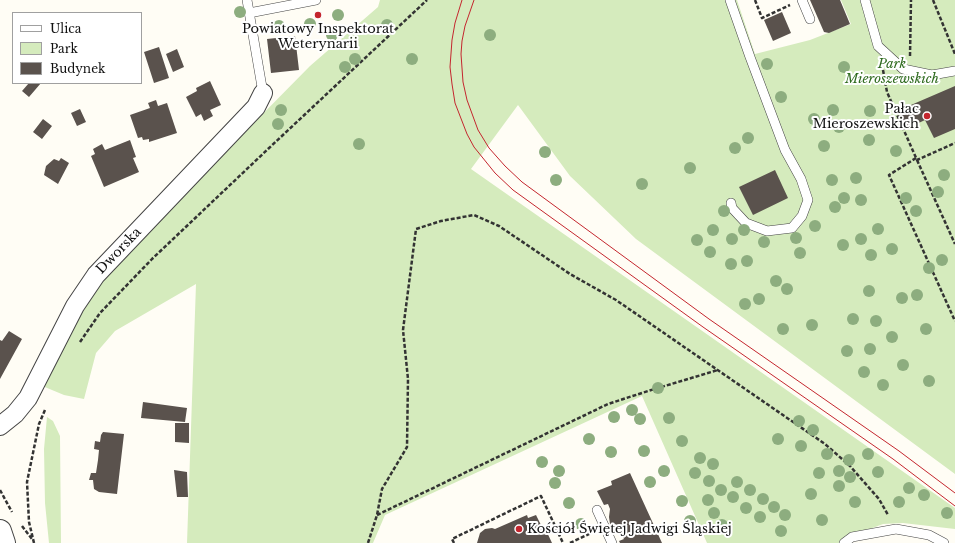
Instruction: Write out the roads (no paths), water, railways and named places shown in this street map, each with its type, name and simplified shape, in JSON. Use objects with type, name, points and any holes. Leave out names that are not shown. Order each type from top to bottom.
[{"type":"street","name":"Dworska","points":[[0,426],[15,414],[28,398],[74,306],[96,275],[256,108],[263,93]]},
{"type":"street","points":[[0,531],[4,543]]},
{"type":"lane","points":[[247,0],[263,93]]},
{"type":"lane","points":[[249,13],[316,0]]},
{"type":"lane","points":[[730,0],[785,150],[801,179],[808,200],[802,216],[792,228],[767,231],[746,223],[732,208],[731,203]]},
{"type":"lane","points":[[802,0],[810,20]]},
{"type":"lane","points":[[864,0],[878,46],[903,68],[932,75],[955,71]]},
{"type":"lane","points":[[597,510],[612,543]]},
{"type":"lane","points":[[844,543],[852,537],[896,529],[929,535],[944,543]]},
{"type":"tram line","points":[[462,0],[455,23],[450,67],[455,103],[467,134],[474,147],[495,173],[513,190],[703,327],[893,459],[955,506]]},
{"type":"tram line","points":[[474,0],[465,26],[462,41],[461,54],[463,82],[467,100],[478,130],[489,148],[505,166],[522,182],[709,319],[899,451],[955,493]]},
{"type":"place","name":"Powiatowy Inspektorat Weterynarii","points":[[318,15]]},
{"type":"place","name":"Pałac Mieroszewskich","points":[[927,116]]},
{"type":"place","name":"Kościół Świętej Jadwigi Śląskiej","points":[[519,529]]},
{"type":"park label","name":"Park Mieroszewskich","points":[[892,72]]}]
